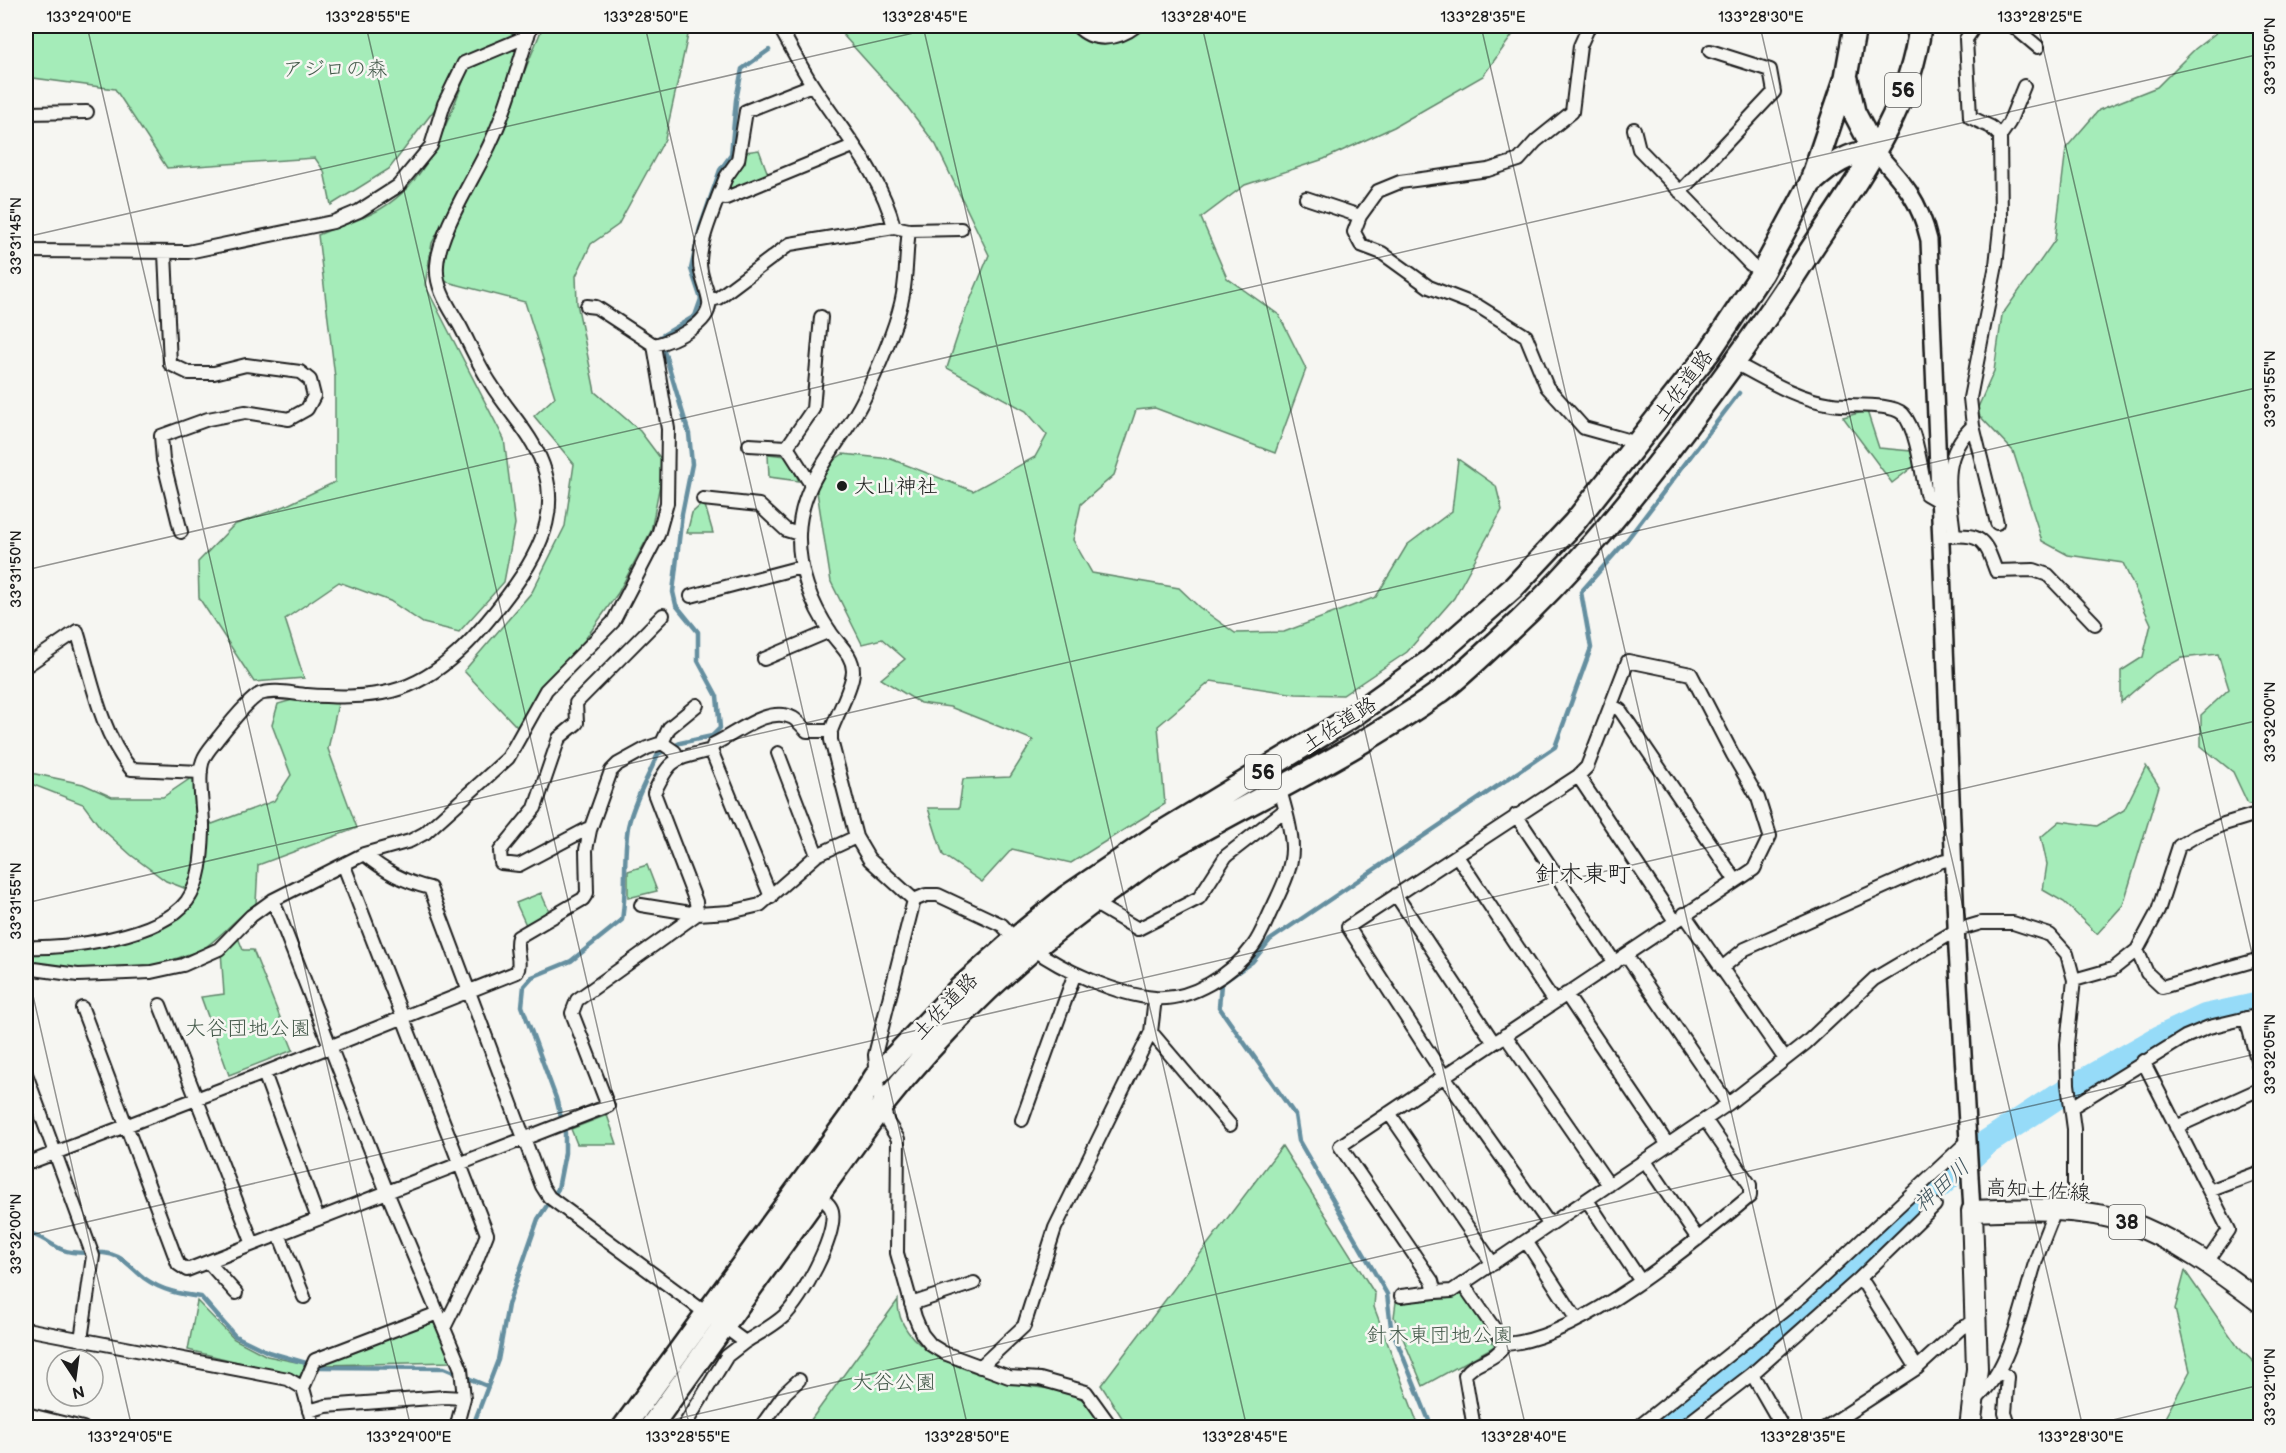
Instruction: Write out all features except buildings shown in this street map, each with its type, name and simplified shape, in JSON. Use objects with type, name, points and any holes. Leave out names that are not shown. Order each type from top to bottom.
[{"type":"highway","name":"56","points":[[1846,77],[1855,26]]},
{"type":"highway","name":"56","points":[[1874,150],[1900,100],[1918,43],[1920,26]]},
{"type":"highway","points":[[1810,184],[1832,164],[1852,153],[1874,150],[1854,112],[1846,77]]},
{"type":"highway","name":"土佐道路","points":[[623,1428],[816,1196],[916,1063],[1066,897],[1162,832],[1350,718],[1431,660],[1513,588],[1574,523],[1710,351],[1762,273],[1810,184],[1846,77]]},
{"type":"highway","name":"土佐道路","points":[[650,1428],[714,1319],[875,1077],[960,988],[1023,943],[1092,902],[1171,848],[1283,800],[1364,742],[1443,690],[1540,603],[1602,534],[1735,363],[1785,290],[1874,150]]},
{"type":"main road","name":"高知土佐線","points":[[1970,1428],[1977,1369],[1971,1211],[2065,1211],[2126,1222],[2207,1262],[2260,1302]]},
{"type":"street","points":[[779,26],[812,85],[866,163],[885,201],[894,227]]},
{"type":"street","points":[[1077,26],[1083,33],[1098,39],[1126,33],[1136,26]]},
{"type":"street","points":[[1589,26],[1580,46],[1572,112],[1536,141],[1519,160],[1488,170],[1400,182],[1378,191],[1360,216],[1354,232],[1361,245],[1382,253],[1430,287],[1478,306],[1526,336],[1547,387],[1584,428],[1638,443]]},
{"type":"street","points":[[1975,26],[1966,39],[1970,117],[1991,127],[2000,136]]},
{"type":"street","points":[[2013,26],[2038,47]]},
{"type":"street","points":[[26,251],[188,252],[333,222],[359,211],[398,186],[431,146],[444,104],[464,63],[530,31]]},
{"type":"street","points":[[26,947],[56,948],[141,929],[165,919],[187,901],[200,870],[204,802],[202,760],[226,728],[260,694],[284,693],[346,698],[393,691],[421,679],[440,666],[479,632],[510,592],[540,543],[547,524],[551,499],[544,464],[532,441],[490,383],[440,290],[436,268],[440,246],[504,110],[530,31]]},
{"type":"street","points":[[1680,192],[1774,92],[1770,70],[1710,51]]},
{"type":"street","points":[[587,306],[596,307],[654,345],[666,342],[701,321],[708,310],[709,301],[700,276],[700,258],[718,197],[726,177],[738,160],[746,111],[812,85]]},
{"type":"street","points":[[1997,524],[1973,426],[1970,398],[1996,265],[2001,219],[2000,136],[2009,123],[2024,86]]},
{"type":"street","points":[[26,113],[87,112]]},
{"type":"street","points":[[1634,129],[1638,149],[1750,264],[1762,273]]},
{"type":"street","points":[[718,197],[726,198],[853,144]]},
{"type":"street","points":[[1874,150],[1913,195],[1923,214],[1929,240],[1940,502],[1948,536]]},
{"type":"street","points":[[1306,198],[1360,216]]},
{"type":"street","points":[[709,301],[718,298],[790,244],[894,227],[909,230],[961,229]]},
{"type":"street","points":[[909,230],[903,294],[888,339],[866,395],[810,483],[799,534],[801,567],[809,591],[830,631],[851,659],[854,673],[831,731],[834,755],[856,837],[869,859],[914,900]]},
{"type":"street","points":[[165,253],[170,364],[189,373],[213,373],[246,365],[300,372],[310,380],[314,396],[307,409],[289,418],[245,412],[208,419],[161,436],[163,460],[181,532]]},
{"type":"street","points":[[787,447],[813,409],[821,317]]},
{"type":"street","points":[[26,968],[78,975],[152,972],[183,965],[219,949],[250,916],[273,900],[364,854],[410,842],[425,833],[508,758],[546,690],[613,622],[658,535],[667,503],[668,429],[654,345]]},
{"type":"street","points":[[1735,363],[1805,399],[1832,404],[1893,408],[1904,414],[1912,431],[1926,494],[1940,502]]},
{"type":"street","points":[[1971,1211],[1954,859],[1948,478],[1952,456],[1960,438],[1973,426]]},
{"type":"street","points":[[749,446],[787,447]]},
{"type":"street","points":[[787,447],[810,483]]},
{"type":"street","points":[[703,499],[759,505],[786,530],[799,534]]},
{"type":"street","points":[[1948,536],[1976,536],[1986,544],[1996,572],[2034,570],[2048,575],[2095,624]]},
{"type":"street","points":[[691,596],[801,567]]},
{"type":"street","points":[[590,830],[587,829],[519,865],[501,862],[501,851],[535,808],[559,738],[577,723],[576,703],[663,615]]},
{"type":"street","points":[[26,666],[77,631],[103,717],[119,754],[131,769],[201,772]]},
{"type":"street","points":[[765,659],[830,631]]},
{"type":"street","points":[[1435,1292],[1432,1281],[1340,1146],[1444,1076],[1494,1043],[1554,1002],[1620,959],[1680,917],[1754,869],[1770,837],[1758,798],[1727,746],[1691,674],[1628,661],[1587,767],[1578,776],[1348,927],[1444,1076],[1550,1225]]},
{"type":"street","points":[[697,705],[669,728],[668,765],[654,793],[696,902],[697,914]]},
{"type":"street","points":[[1612,706],[1620,710],[1736,881]]},
{"type":"street","points":[[771,897],[711,750],[714,744],[768,717],[782,715],[794,718],[807,731],[831,731]]},
{"type":"street","points":[[26,1164],[264,1073],[517,972],[519,968],[516,944],[518,937],[583,899],[587,893],[586,850],[590,830],[611,771],[627,759],[669,750],[711,750]]},
{"type":"street","points":[[778,753],[817,855]]},
{"type":"street","points":[[1578,776],[1680,917],[1724,967],[1785,1059]]},
{"type":"street","points":[[1092,902],[1138,930],[1198,898],[1226,856],[1283,800]]},
{"type":"street","points":[[914,900],[926,895],[938,895],[1002,925],[1023,943],[1075,973],[1118,989],[1155,998],[1179,995],[1208,983],[1236,965],[1254,945],[1285,884],[1292,849],[1283,800]]},
{"type":"street","points":[[2074,980],[2113,969],[2137,950],[2158,911],[2179,846],[2224,824],[2260,813]]},
{"type":"street","points":[[1516,815],[1728,1104]]},
{"type":"street","points":[[641,905],[697,914],[730,912],[760,905],[817,855],[856,837]]},
{"type":"street","points":[[364,854],[380,868],[411,883],[430,888],[525,1139],[554,1200],[745,1342]]},
{"type":"street","points":[[1457,856],[1554,1002]]},
{"type":"street","points":[[1724,967],[1744,949],[1942,861],[1954,859]]},
{"type":"street","points":[[344,866],[487,1234],[444,1328]]},
{"type":"street","points":[[1396,895],[1494,1043]]},
{"type":"street","points":[[273,900],[332,1046],[387,1192],[461,1369],[464,1398],[456,1428]]},
{"type":"street","points":[[914,900],[875,1055],[875,1077],[882,1106],[898,1139],[897,1253],[922,1334],[931,1345],[980,1367],[1009,1377],[1066,1385],[1086,1392],[1112,1428]]},
{"type":"street","points":[[82,1008],[128,1125],[178,1264],[187,1270],[608,1106],[572,1013],[577,1000],[697,914]]},
{"type":"street","points":[[1401,1296],[1452,1291],[1493,1264],[1728,1104],[1785,1059],[1874,979],[1957,930],[1981,923],[2013,923],[2050,935],[2067,954],[2074,980],[2068,1015],[2068,1084],[2076,1172],[2065,1211],[2030,1278],[2021,1316],[1998,1371],[1984,1393],[1973,1402]]},
{"type":"street","points":[[2137,950],[2147,973],[2162,987],[2260,959]]},
{"type":"street","points":[[1022,1120],[1075,973]]},
{"type":"street","points":[[1566,994],[1668,1145]]},
{"type":"street","points":[[980,1367],[1024,1326],[1055,1228],[1151,1032],[1155,998]]},
{"type":"street","points":[[160,1005],[253,1244]]},
{"type":"street","points":[[2071,1103],[2143,1061],[2209,1027],[2260,1015]]},
{"type":"street","points":[[2246,1018],[2260,1071]]},
{"type":"street","points":[[1151,1032],[1230,1125]]},
{"type":"street","points":[[1505,1035],[1609,1185]]},
{"type":"street","points":[[2143,1061],[2229,1230],[2207,1262]]},
{"type":"street","points":[[264,1073],[318,1219]]},
{"type":"street","points":[[26,1074],[92,1252],[81,1340]]},
{"type":"street","points":[[2176,1127],[2260,1089]]},
{"type":"street","points":[[1389,1113],[1493,1264]]},
{"type":"street","points":[[1505,1344],[1524,1343],[1577,1320],[1640,1280],[1698,1239],[1750,1196],[1750,1185],[1706,1120]]},
{"type":"street","points":[[1637,1428],[1802,1296],[1967,1146]]},
{"type":"street","points":[[1645,1161],[1698,1239]]},
{"type":"street","points":[[2209,1191],[2260,1172]]},
{"type":"street","points":[[682,1428],[727,1356],[784,1316],[808,1285],[822,1253],[832,1211],[828,1203],[816,1196]]},
{"type":"street","points":[[1587,1200],[1640,1280]]},
{"type":"street","points":[[1690,1425],[1752,1374],[1858,1280],[1935,1205]]},
{"type":"street","points":[[279,1234],[304,1297]]},
{"type":"street","points":[[1526,1241],[1577,1320]]},
{"type":"street","points":[[208,1262],[236,1293]]},
{"type":"street","points":[[1858,1280],[1865,1285],[1917,1368]]},
{"type":"street","points":[[911,1304],[974,1282]]},
{"type":"street","points":[[1463,1284],[1505,1344]]},
{"type":"street","points":[[314,1428],[303,1388],[312,1365],[438,1313]]},
{"type":"street","points":[[1825,1428],[1917,1368],[1961,1328],[1976,1322]]},
{"type":"street","points":[[26,1329],[288,1379],[303,1388]]},
{"type":"street","points":[[1474,1428],[1465,1375],[1468,1370],[1498,1355],[1505,1344]]},
{"type":"street","points":[[1998,1371],[2008,1377],[2005,1413],[2010,1428]]},
{"type":"street","points":[[1752,1374],[1784,1428]]},
{"type":"street","points":[[760,1428],[785,1393],[799,1380]]},
{"type":"street","points":[[309,1411],[326,1406],[444,1397],[464,1398]]},
{"type":"street","points":[[26,1414],[83,1428]]},
{"type":"green space","name":"アジロの森","points":[[26,26],[526,26],[524,31],[484,47],[455,65],[435,109],[389,169],[331,205],[324,171],[315,158],[167,168],[115,89],[26,77]]},
{"type":"green space","points":[[543,26],[690,26],[665,139],[618,225],[591,244],[576,276],[577,303],[595,392],[640,431],[664,463],[651,531],[618,593],[584,641],[539,690],[517,727],[464,671],[532,592],[565,526],[574,464],[534,416],[555,397],[525,302],[443,281],[444,248],[492,151]]},
{"type":"green space","points":[[835,26],[1519,26],[1483,76],[1394,127],[1324,159],[1245,185],[1201,218],[1227,278],[1279,315],[1306,369],[1275,453],[1155,408],[1136,410],[1114,475],[1081,504],[1073,540],[1092,573],[1179,588],[1199,607],[1235,633],[1284,632],[1376,597],[1407,545],[1452,511],[1458,459],[1496,486],[1502,510],[1454,598],[1407,652],[1343,695],[1296,694],[1211,681],[1158,726],[1165,804],[1071,863],[1012,849],[982,882],[943,855],[928,808],[959,808],[963,779],[1010,777],[1033,740],[950,707],[920,703],[881,679],[905,659],[882,639],[862,644],[831,582],[816,485],[828,464],[843,454],[891,459],[973,491],[1035,457],[1047,435],[1026,411],[947,368],[966,310],[989,255],[936,145],[905,104]]},
{"type":"green space","points":[[2225,26],[2260,26],[2260,802],[2248,804],[2233,772],[2201,746],[2201,715],[2229,689],[2218,654],[2182,658],[2155,673],[2121,702],[2121,671],[2143,657],[2151,624],[2123,563],[2068,555],[2042,541],[2013,451],[1976,412],[1994,371],[2002,315],[2055,240],[2066,148],[2099,110],[2157,87],[2195,49]]},
{"type":"green space","points":[[522,45],[499,108],[465,181],[432,243],[425,285],[504,439],[515,524],[504,582],[459,632],[423,623],[390,601],[339,582],[285,619],[304,678],[254,682],[199,598],[198,562],[234,525],[285,506],[335,482],[335,377],[318,235],[375,212],[399,196],[413,181],[436,146],[468,69]]},
{"type":"green space","points":[[759,150],[769,177],[724,193],[745,152]]},
{"type":"green space","points":[[1867,411],[1879,448],[1911,451],[1914,466],[1892,483],[1843,417]]},
{"type":"green space","points":[[768,454],[786,456],[799,481],[769,477]]},
{"type":"green space","points":[[704,502],[713,533],[687,533],[692,513]]},
{"type":"green space","points":[[296,699],[329,700],[338,704],[328,749],[357,828],[258,865],[256,903],[213,941],[197,951],[147,967],[127,969],[87,970],[26,965],[26,950],[58,953],[95,947],[136,936],[173,920],[196,900],[184,888],[166,881],[131,855],[100,827],[83,804],[26,782],[26,772],[83,784],[112,797],[163,797],[194,776],[197,798],[212,824],[274,801],[291,775],[272,725],[278,704]]},
{"type":"green space","points":[[2146,766],[2159,786],[2123,905],[2097,934],[2064,902],[2043,890],[2047,864],[2041,837],[2060,821],[2097,826],[2124,810]]},
{"type":"green space","points":[[647,865],[657,891],[628,898],[628,871]]},
{"type":"green space","points":[[541,893],[549,911],[526,925],[516,903]]},
{"type":"green space","name":"大谷団地公園","points":[[237,935],[243,950],[253,950],[293,1050],[229,1075],[201,997],[224,994],[221,951]]},
{"type":"green space","points":[[607,1115],[617,1144],[577,1144],[571,1129]]},
{"type":"green space","points":[[1282,1146],[1375,1294],[1374,1307],[1419,1427],[1128,1427],[1101,1385]]},
{"type":"green space","points":[[2185,1271],[2238,1347],[2260,1368],[2260,1427],[2160,1427],[2190,1371],[2175,1309]]},
{"type":"green space","name":"針木東団地公園","points":[[1463,1292],[1495,1346],[1423,1386],[1394,1317],[1396,1302],[1452,1298]]},
{"type":"green space","name":"大谷公園","points":[[898,1300],[901,1318],[909,1333],[921,1346],[937,1356],[992,1378],[1072,1394],[1087,1404],[1103,1427],[805,1428]]},
{"type":"green space","points":[[197,1301],[234,1339],[267,1356],[306,1364],[301,1377],[188,1350]]},
{"type":"green space","points":[[435,1321],[451,1362],[323,1365],[321,1362]]},
{"type":"waterway","points":[[472,1428],[498,1360],[508,1305],[538,1219],[558,1189],[565,1153],[565,1133],[556,1098],[522,1006],[524,986],[532,977],[571,961],[622,920],[628,827],[637,799],[658,754],[680,743],[712,736],[720,728],[717,696],[698,661],[698,632],[676,605],[673,592],[682,514],[692,464],[689,434],[660,337],[695,316],[701,299],[691,269],[700,228],[720,170],[731,155],[736,100],[742,69],[769,50]]},
{"type":"waterway","points":[[1432,1428],[1391,1327],[1387,1294],[1299,1141],[1295,1115],[1219,1007],[1221,984],[1252,962],[1270,940],[1555,747],[1591,648],[1581,592],[1626,541],[1739,393]]},
{"type":"waterway","name":"神田川","points":[[1659,1428],[1751,1356],[1986,1143],[2056,1097],[2160,1038],[2205,1017],[2260,1005]]},
{"type":"waterway","points":[[26,1233],[70,1252],[111,1254],[122,1259],[144,1278],[164,1289],[201,1297],[235,1336],[268,1352],[320,1367],[444,1368],[487,1386]]},
{"type":"place","name":"大山神社","points":[[842,486]]},
{"type":"district","name":"針木東町","points":[[1583,874]]}]
